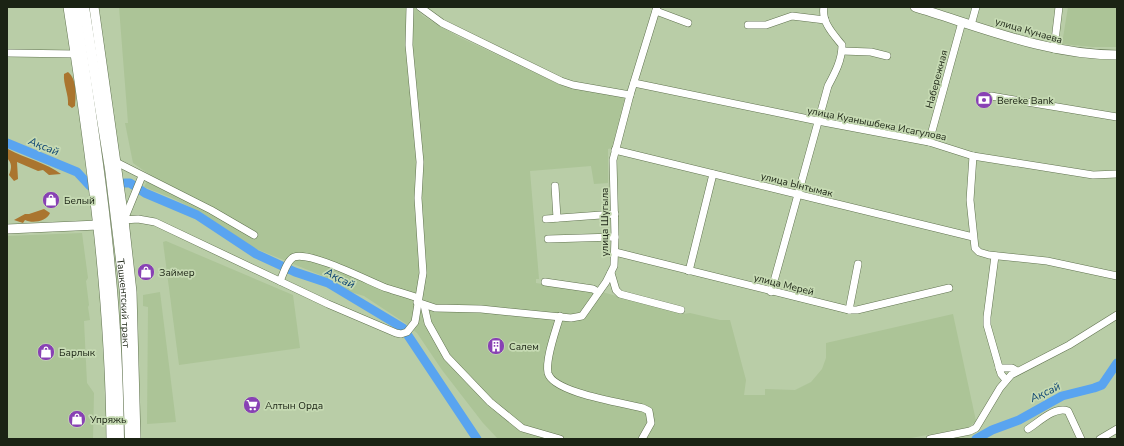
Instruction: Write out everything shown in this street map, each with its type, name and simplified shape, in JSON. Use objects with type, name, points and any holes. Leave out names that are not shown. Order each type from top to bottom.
[{"type":"highway","points":[[75,7],[95,167],[111,270],[118,376],[119,439]]},
{"type":"highway","name":"Ташкентский тракт","points":[[84,7],[115,168],[125,293],[130,439]]},
{"type":"main road","points":[[68,7],[95,167],[95,198],[110,384],[112,439]]},
{"type":"main road","points":[[94,7],[115,168],[121,193],[132,292],[136,439]]},
{"type":"main road","name":"улица Кунаева","points":[[915,7],[1054,49],[1090,54],[1117,55]]},
{"type":"main road","points":[[7,229],[98,225]]},
{"type":"street","points":[[141,179],[124,220],[138,219],[155,222],[334,306],[401,334],[412,327],[415,322],[420,302],[423,265],[418,198],[420,162],[409,44],[410,7]]},
{"type":"street","points":[[420,7],[428,14],[459,32],[561,81],[573,85],[630,95]]},
{"type":"street","points":[[771,292],[828,86],[836,71],[842,51],[842,45],[825,20],[824,7]]},
{"type":"street","name":"Набережная","points":[[929,142],[967,23],[976,7]]},
{"type":"street","points":[[1054,49],[1059,7]]},
{"type":"street","points":[[656,9],[688,22]]},
{"type":"street","name":"улица Шугыла","points":[[280,281],[290,261],[299,257],[314,259],[435,308],[481,309],[577,318],[582,316],[611,273],[615,237],[613,160],[630,95],[656,9]]},
{"type":"street","points":[[748,25],[766,25],[792,16],[825,20]]},
{"type":"street","points":[[842,51],[871,52],[887,56]]},
{"type":"street","points":[[7,52],[76,54]]},
{"type":"street","name":"улица Куанышбека Исагулова","points":[[634,83],[929,142],[973,156],[1086,174],[1117,174]]},
{"type":"street","points":[[991,96],[1117,118]]},
{"type":"street","name":"улица Ынтымак","points":[[615,150],[973,236]]},
{"type":"street","points":[[973,156],[970,200],[975,248],[979,252],[995,256],[1047,261],[1117,276]]},
{"type":"street","points":[[115,168],[211,210],[254,235]]},
{"type":"street","points":[[689,271],[713,174]]},
{"type":"street","points":[[555,186],[557,218]]},
{"type":"street","points":[[546,219],[615,214]]},
{"type":"street","points":[[548,239],[615,237]]},
{"type":"street","name":"улица Мерей","points":[[614,252],[771,292],[849,310],[857,310],[949,288]]},
{"type":"street","points":[[995,256],[987,325],[1001,374],[1006,380]]},
{"type":"street","points":[[849,310],[858,264]]},
{"type":"street","points":[[611,273],[616,290],[620,294],[681,310]]},
{"type":"street","points":[[545,282],[593,289],[598,292]]},
{"type":"street","points":[[420,302],[428,323],[448,357],[485,397],[522,428],[560,439]]},
{"type":"street","points":[[930,439],[970,431],[976,428],[1006,380],[1018,371],[1075,342],[1117,315]]},
{"type":"street","points":[[560,316],[548,362],[548,372],[551,379],[560,386],[581,393],[650,411],[650,423],[642,439]]},
{"type":"street","points":[[999,368],[1012,368],[1018,371]]},
{"type":"street","points":[[1028,429],[1056,411],[1063,409],[1068,411],[1081,439]]},
{"type":"street","points":[[1100,439],[1117,429]]},
{"type":"shaded area","points":[[119,7],[414,7],[423,16],[459,37],[563,86],[625,97],[612,148],[608,149],[608,183],[594,184],[591,166],[530,171],[539,279],[536,279],[536,283],[592,292],[599,298],[602,292],[682,314],[690,313],[720,320],[730,320],[746,380],[744,395],[765,395],[765,389],[795,390],[811,382],[822,369],[826,358],[826,343],[953,314],[976,421],[969,427],[906,439],[498,439],[483,423],[442,370],[417,333],[405,323],[364,296],[344,290],[330,279],[254,248],[202,213],[172,198],[144,187],[150,175],[133,163],[125,123],[128,123]]},
{"type":"shaded area","points":[[1068,7],[1117,7],[1117,47],[1093,47],[1062,44]]},
{"type":"shaded area","points":[[68,72],[73,79],[76,97],[75,106],[72,108],[68,105],[68,97],[64,82],[64,74]]},
{"type":"shaded area","points":[[8,149],[49,167],[61,174],[49,175],[43,170],[38,171],[17,162],[18,179],[14,181],[9,175],[11,166],[7,158]]},
{"type":"shaded area","points":[[44,209],[50,213],[43,220],[32,222],[25,220],[23,223],[14,220],[25,214]]},
{"type":"shaded area","name":"Барлык","points":[[82,233],[88,278],[86,281],[90,320],[84,321],[87,383],[94,393],[93,439],[7,439],[7,236]]},
{"type":"shaded area","points":[[166,241],[293,295],[300,348],[179,365],[163,242]]},
{"type":"shaded area","points":[[160,292],[176,422],[147,424],[148,307],[143,306],[143,295]]},
{"type":"waterway","name":"Ақсай","points":[[7,143],[77,172],[90,186]]},
{"type":"waterway","name":"Ақсай","points":[[125,183],[130,183],[145,193],[197,215],[256,254],[295,272],[328,283],[403,328],[477,439]]},
{"type":"waterway","name":"Ақсай","points":[[976,439],[992,430],[1019,420],[1062,396],[1102,385],[1117,363]]},
{"type":"place","name":"Bereke Bank","points":[[984,100]]},
{"type":"place","name":"Белый","points":[[51,200]]},
{"type":"place","name":"Займер","points":[[146,272]]},
{"type":"place","name":"Салем","points":[[496,346]]},
{"type":"place","name":"Барлык","points":[[46,352]]},
{"type":"place","name":"Алтын Орда","points":[[252,405]]},
{"type":"place","name":"Упряжь","points":[[77,419]]}]
